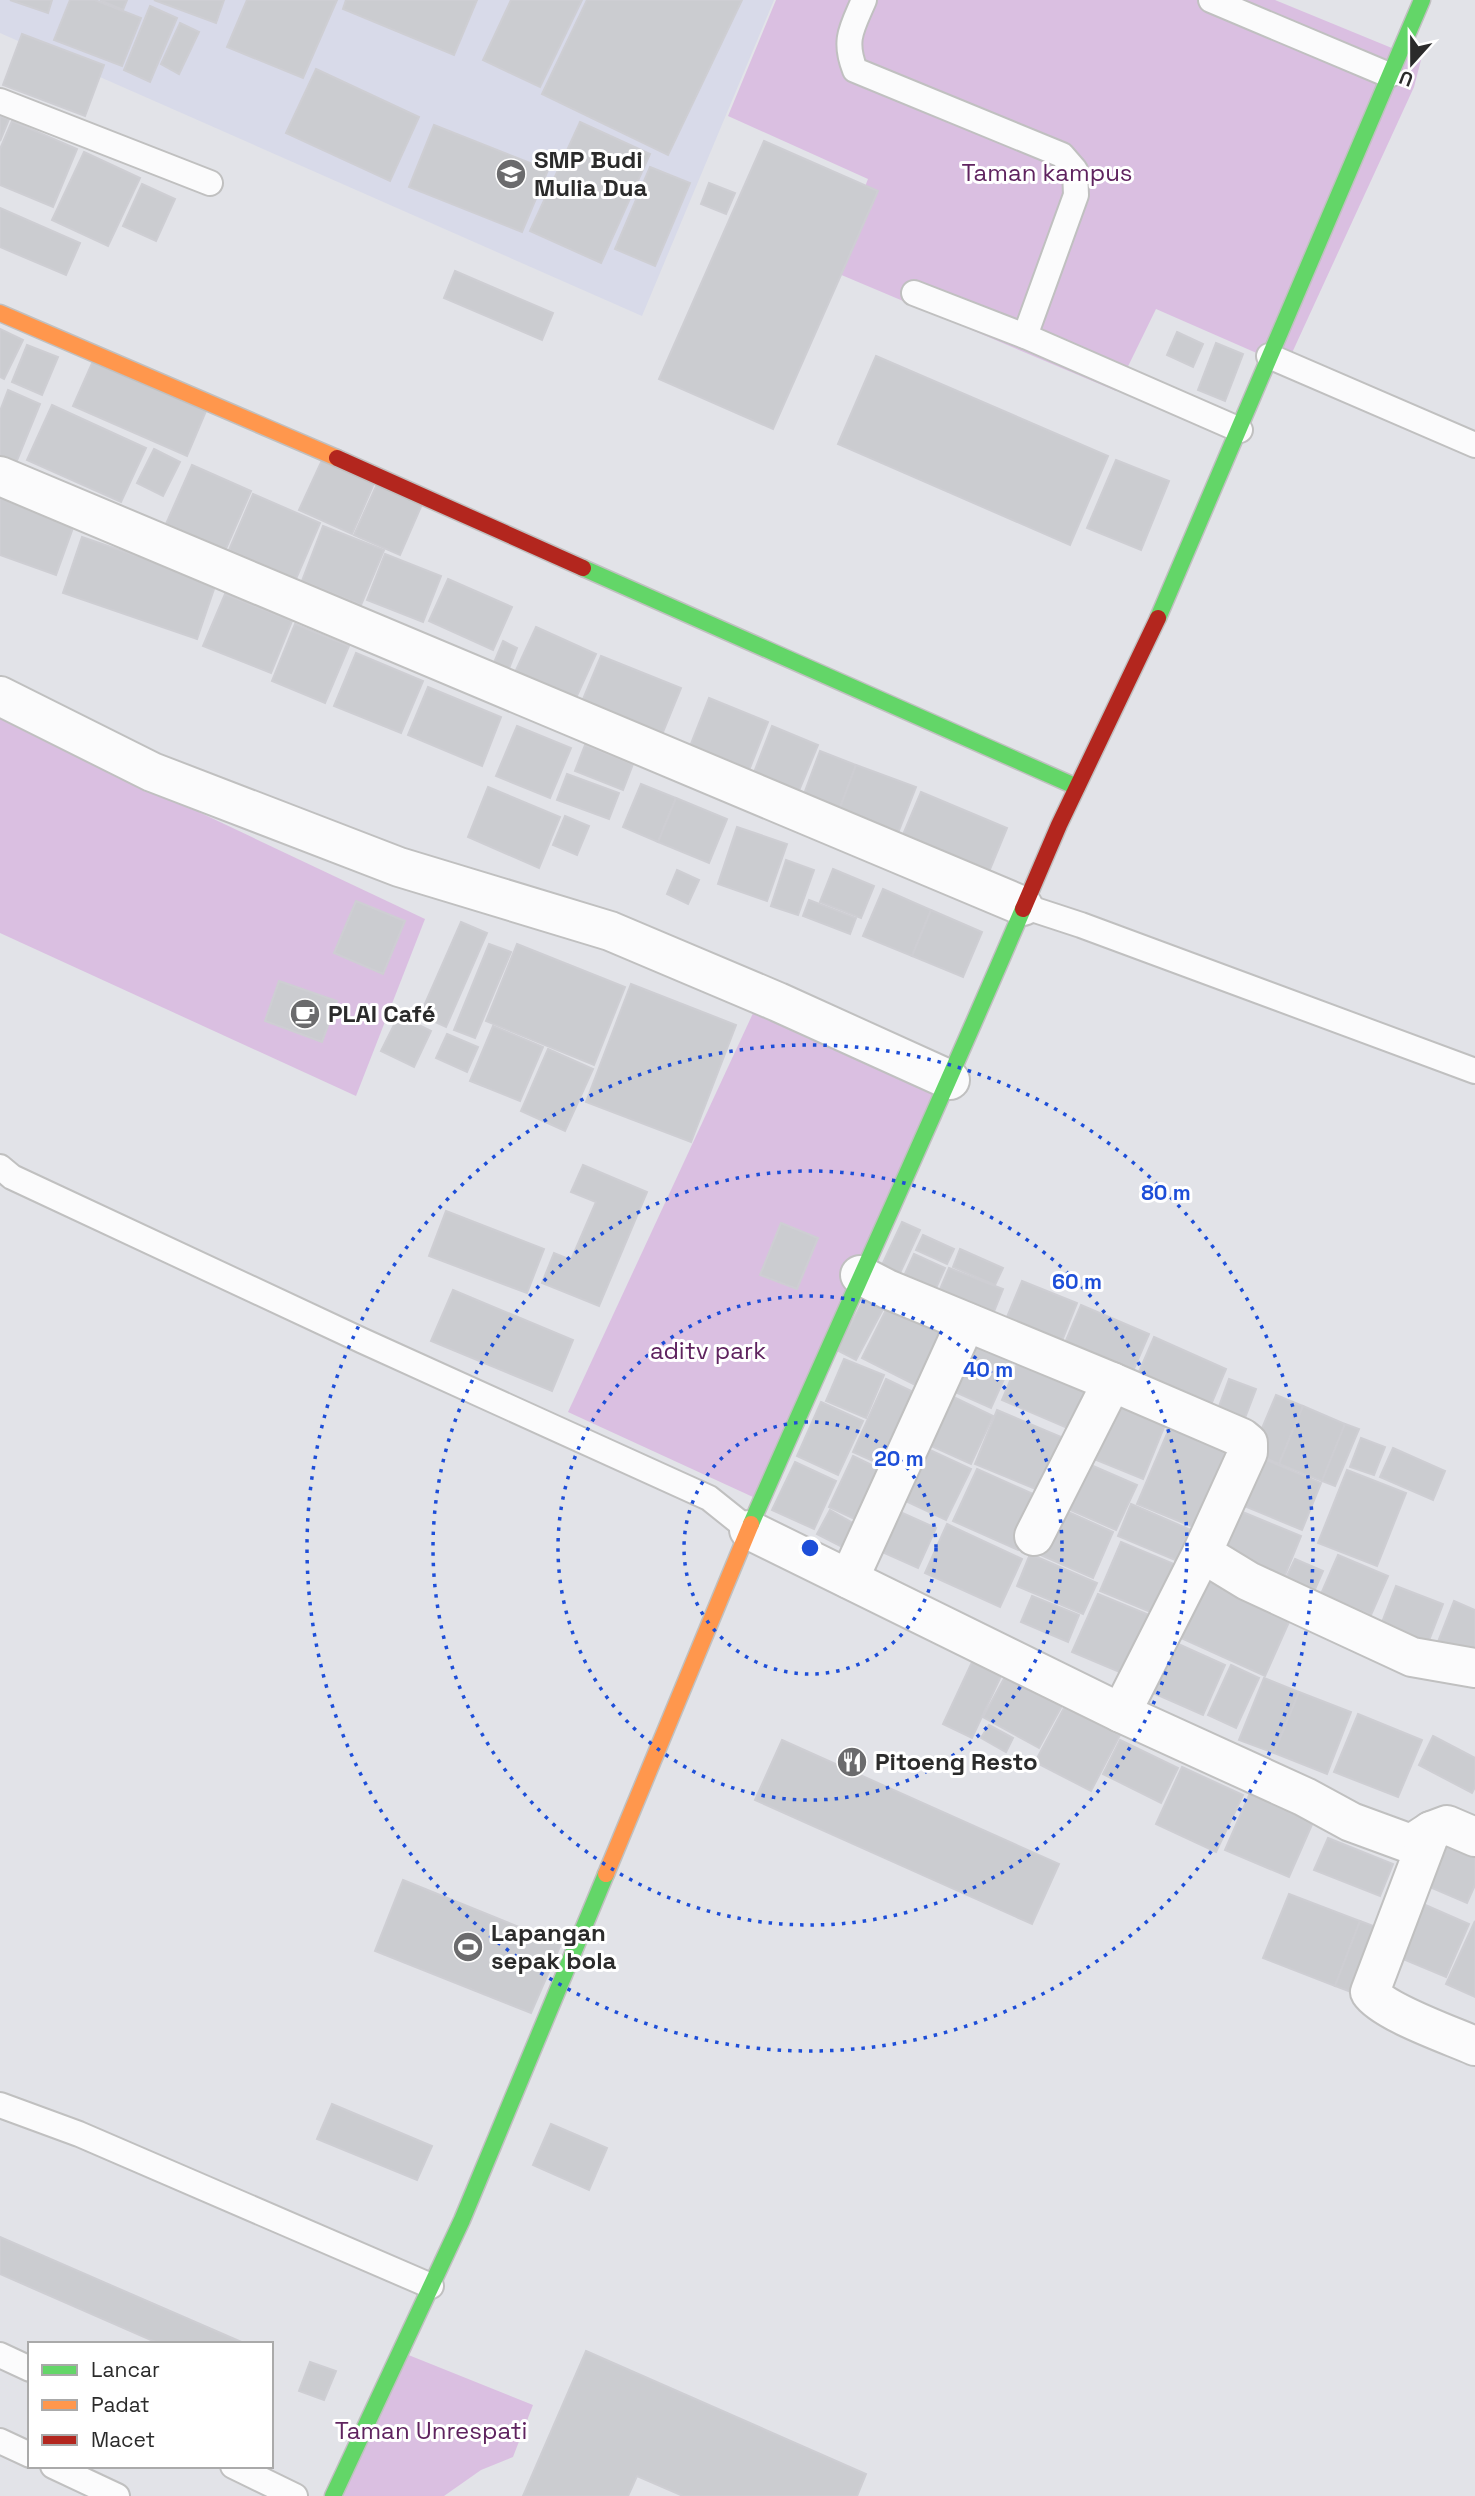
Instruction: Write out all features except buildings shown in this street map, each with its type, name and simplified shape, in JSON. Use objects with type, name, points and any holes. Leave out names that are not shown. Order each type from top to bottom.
[{"type":"street","points":[[333,2496],[463,2220],[749,1530],[860,1275],[950,1080],[1023,906],[1172,588],[1422,0]]},
{"type":"street","points":[[0,313],[260,424],[1077,786]]},
{"type":"street","points":[[0,476],[1023,906]]},
{"type":"street","points":[[0,696],[152,772],[399,867],[610,931],[778,1002],[950,1080]]},
{"type":"street","points":[[860,1275],[965,1322],[1112,1381],[1248,1443],[1244,1461],[1202,1553],[1121,1713]]},
{"type":"street","points":[[849,1579],[965,1322]]},
{"type":"street","points":[[1034,1536],[1112,1381]]},
{"type":"street","points":[[749,1530],[1121,1713],[1305,1797],[1351,1822],[1411,1844],[1431,1831],[1447,1825],[1475,1837]]},
{"type":"street","points":[[1202,1553],[1248,1581],[1412,1657],[1475,1668]]},
{"type":"street","points":[[1431,1831],[1370,1992],[1375,2000],[1389,2008],[1475,2046]]},
{"type":"lane","points":[[864,0],[849,37],[848,52],[855,69],[1062,155],[1075,170],[1076,195],[1025,336]]},
{"type":"lane","points":[[1211,0],[1389,75]]},
{"type":"lane","points":[[0,101],[210,183]]},
{"type":"lane","points":[[914,293],[1025,336],[1241,430]]},
{"type":"lane","points":[[1269,356],[1475,445]]},
{"type":"lane","points":[[1023,906],[1475,1071]]},
{"type":"lane","points":[[0,1167],[12,1177],[363,1342],[709,1498],[749,1530]]},
{"type":"lane","points":[[0,2105],[79,2134],[431,2286]]},
{"type":"lane","points":[[0,2355],[28,2368]]},
{"type":"lane","points":[[0,2441],[28,2454]]},
{"type":"lane","points":[[58,2468],[117,2496]]},
{"type":"lane","points":[[237,2468],[295,2496]]},
{"type":"shaded area","name":"SMP Budi Mulia Dua","points":[[0,0],[774,0],[642,316],[0,33]]},
{"type":"green space","name":"Taman kampus","points":[[776,0],[1275,0],[1421,60],[1414,87],[1286,366],[1156,309],[1116,391],[832,271],[868,179],[728,116]]},
{"type":"green space","points":[[0,718],[425,919],[356,1096],[0,933]]},
{"type":"green space","name":"aditv park","points":[[767,983],[950,1067],[753,1497],[568,1412]]},
{"type":"green space","name":"Taman Unrespati","points":[[401,2352],[533,2405],[513,2457],[481,2470],[444,2496],[333,2496]]},
{"type":"traffic: fast","points":[[1158,618],[1422,0]]},
{"type":"traffic: fast","points":[[583,568],[1077,787]]},
{"type":"traffic: fast","points":[[751,1524],[1023,909]]},
{"type":"traffic: fast","points":[[333,2496],[462,2220],[606,1874]]},
{"type":"traffic: slow","points":[[0,313],[337,458]]},
{"type":"traffic: slow","points":[[606,1874],[751,1524]]},
{"type":"traffic: jam","points":[[337,458],[583,568]]},
{"type":"traffic: jam","points":[[1023,909],[1059,825],[1158,618]]},
{"type":"place","name":"SMP Budi Mulia Dua","points":[[511,174]]},
{"type":"place","name":"PLAI Café","points":[[305,1014]]},
{"type":"place","name":"Pitoeng Resto","points":[[852,1762]]},
{"type":"place","name":"Lapangan sepak bola","points":[[468,1947]]}]
